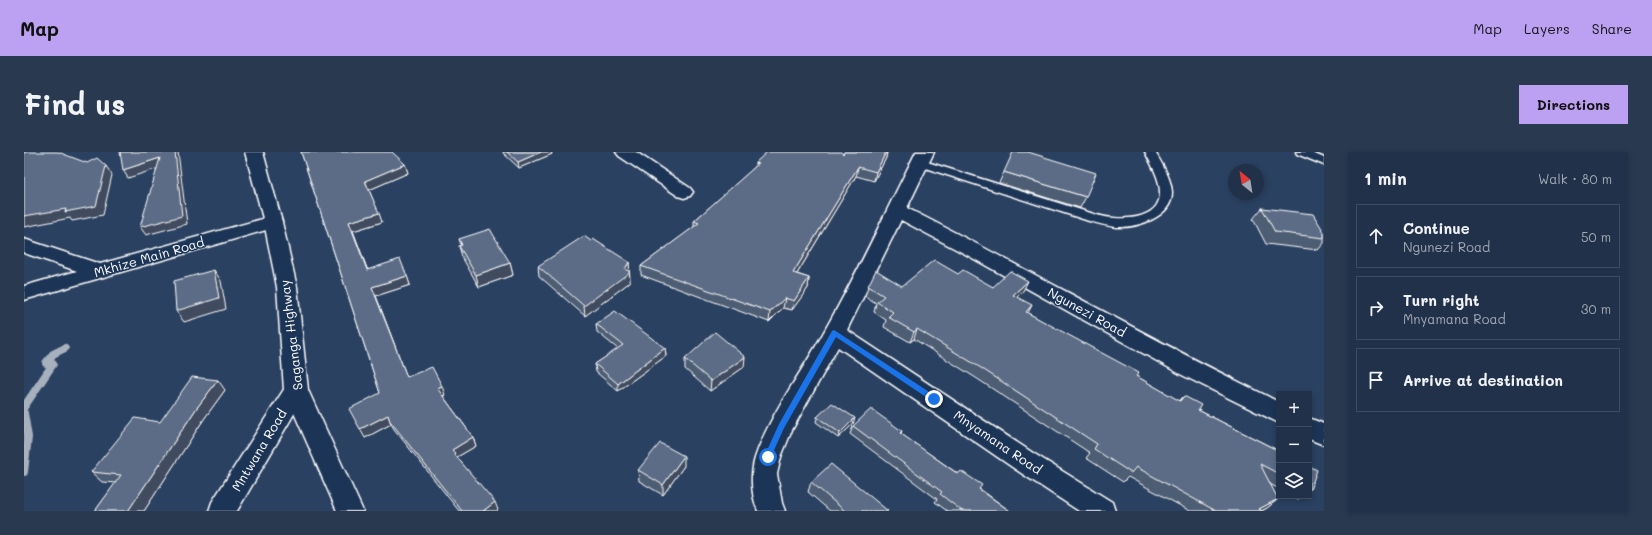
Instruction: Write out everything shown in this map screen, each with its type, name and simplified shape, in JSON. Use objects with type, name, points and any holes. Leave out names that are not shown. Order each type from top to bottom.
[{"type":"street","name":"Saganga Highway","points":[[254,152],[273,222],[287,287],[296,390],[350,511]]},
{"type":"street","points":[[625,152],[684,192]]},
{"type":"street","points":[[772,511],[769,506],[764,474],[768,457],[781,426],[834,333],[922,158]]},
{"type":"street","name":"Ngunezi Road","points":[[896,210],[974,250],[1190,369],[1276,412]]},
{"type":"street","name":"Mkhize Main Road","points":[[24,292],[273,222]]},
{"type":"street","points":[[24,246],[99,271]]},
{"type":"street","name":"Mnyamana Road","points":[[834,333],[1102,511]]},
{"type":"street","name":"Mntwana Road","points":[[222,511],[296,390]]},
{"type":"street","points":[[1312,429],[1324,435]]},
{"type":"lane","points":[[922,158],[1093,218],[1115,223],[1133,222],[1146,218],[1156,212],[1163,204],[1166,193],[1163,179],[1150,152]]},
{"type":"lane","points":[[1301,152],[1324,162]]},
{"type":"building","points":[[24,152],[58,152],[87,163],[97,158],[106,166],[96,206],[65,212],[66,209],[24,216]]},
{"type":"building","points":[[120,152],[175,152],[182,216],[140,227],[160,158],[123,170]]},
{"type":"building","points":[[301,152],[392,152],[405,164],[365,181],[379,213],[349,222],[367,270],[400,259],[407,276],[372,287],[407,377],[432,367],[442,386],[437,388],[473,437],[452,450],[495,502],[483,511],[462,511],[390,421],[388,415],[360,429],[349,409],[380,393]]},
{"type":"building","points":[[507,152],[541,152],[518,162]]},
{"type":"building","points":[[767,152],[841,152],[843,154],[844,152],[886,152],[876,172],[858,167],[793,273],[809,278],[794,301],[785,298],[770,312],[641,266],[699,223],[694,221],[758,164],[755,163]]},
{"type":"building","points":[[1013,152],[1028,152],[1096,173],[1086,197],[1004,172]]},
{"type":"building","points":[[1262,208],[1313,214],[1324,232],[1324,238],[1275,232]]},
{"type":"building","points":[[490,229],[510,263],[476,275],[459,246],[462,245],[459,239]]},
{"type":"building","points":[[584,236],[591,241],[593,239],[629,262],[625,269],[630,272],[584,306],[538,266]]},
{"type":"building","points":[[934,260],[958,274],[963,270],[993,287],[1010,271],[1028,281],[1013,295],[1032,305],[1026,312],[1139,373],[1136,376],[1180,401],[1184,396],[1201,405],[1198,410],[1276,449],[1276,472],[1260,464],[1276,495],[1276,499],[1278,499],[1259,509],[1262,511],[1216,511],[1136,467],[1131,473],[1094,449],[1097,444],[981,368],[917,329],[914,332],[888,317],[893,312],[877,302],[884,296],[868,286],[876,270],[902,286]]},
{"type":"building","points":[[214,270],[219,298],[176,311],[174,281]]},
{"type":"building","points":[[615,311],[665,348],[618,384],[595,364],[623,345],[596,324]]},
{"type":"building","points":[[715,332],[745,357],[711,381],[685,359]]},
{"type":"building","points":[[192,377],[218,380],[196,409],[128,511],[95,511],[121,475],[91,472],[135,418],[160,422]]},
{"type":"building","points":[[832,403],[855,418],[840,433],[817,417]]},
{"type":"building","points":[[871,409],[902,431],[900,433],[958,474],[961,471],[982,485],[979,489],[1010,511],[962,511],[940,494],[942,492],[853,426]]},
{"type":"building","points":[[660,443],[684,456],[663,485],[638,470]]},
{"type":"building","points":[[831,464],[888,511],[845,511],[811,482]]},
{"type":"building","points":[[1312,468],[1317,470],[1312,484]]},
{"type":"waterway","points":[[24,407],[53,364],[46,363],[53,354],[65,348]]},
{"type":"waterway","points":[[24,413],[28,437],[24,472]]},
{"type":"route","points":[[768,457],[781,426],[834,333],[934,399]]}]
